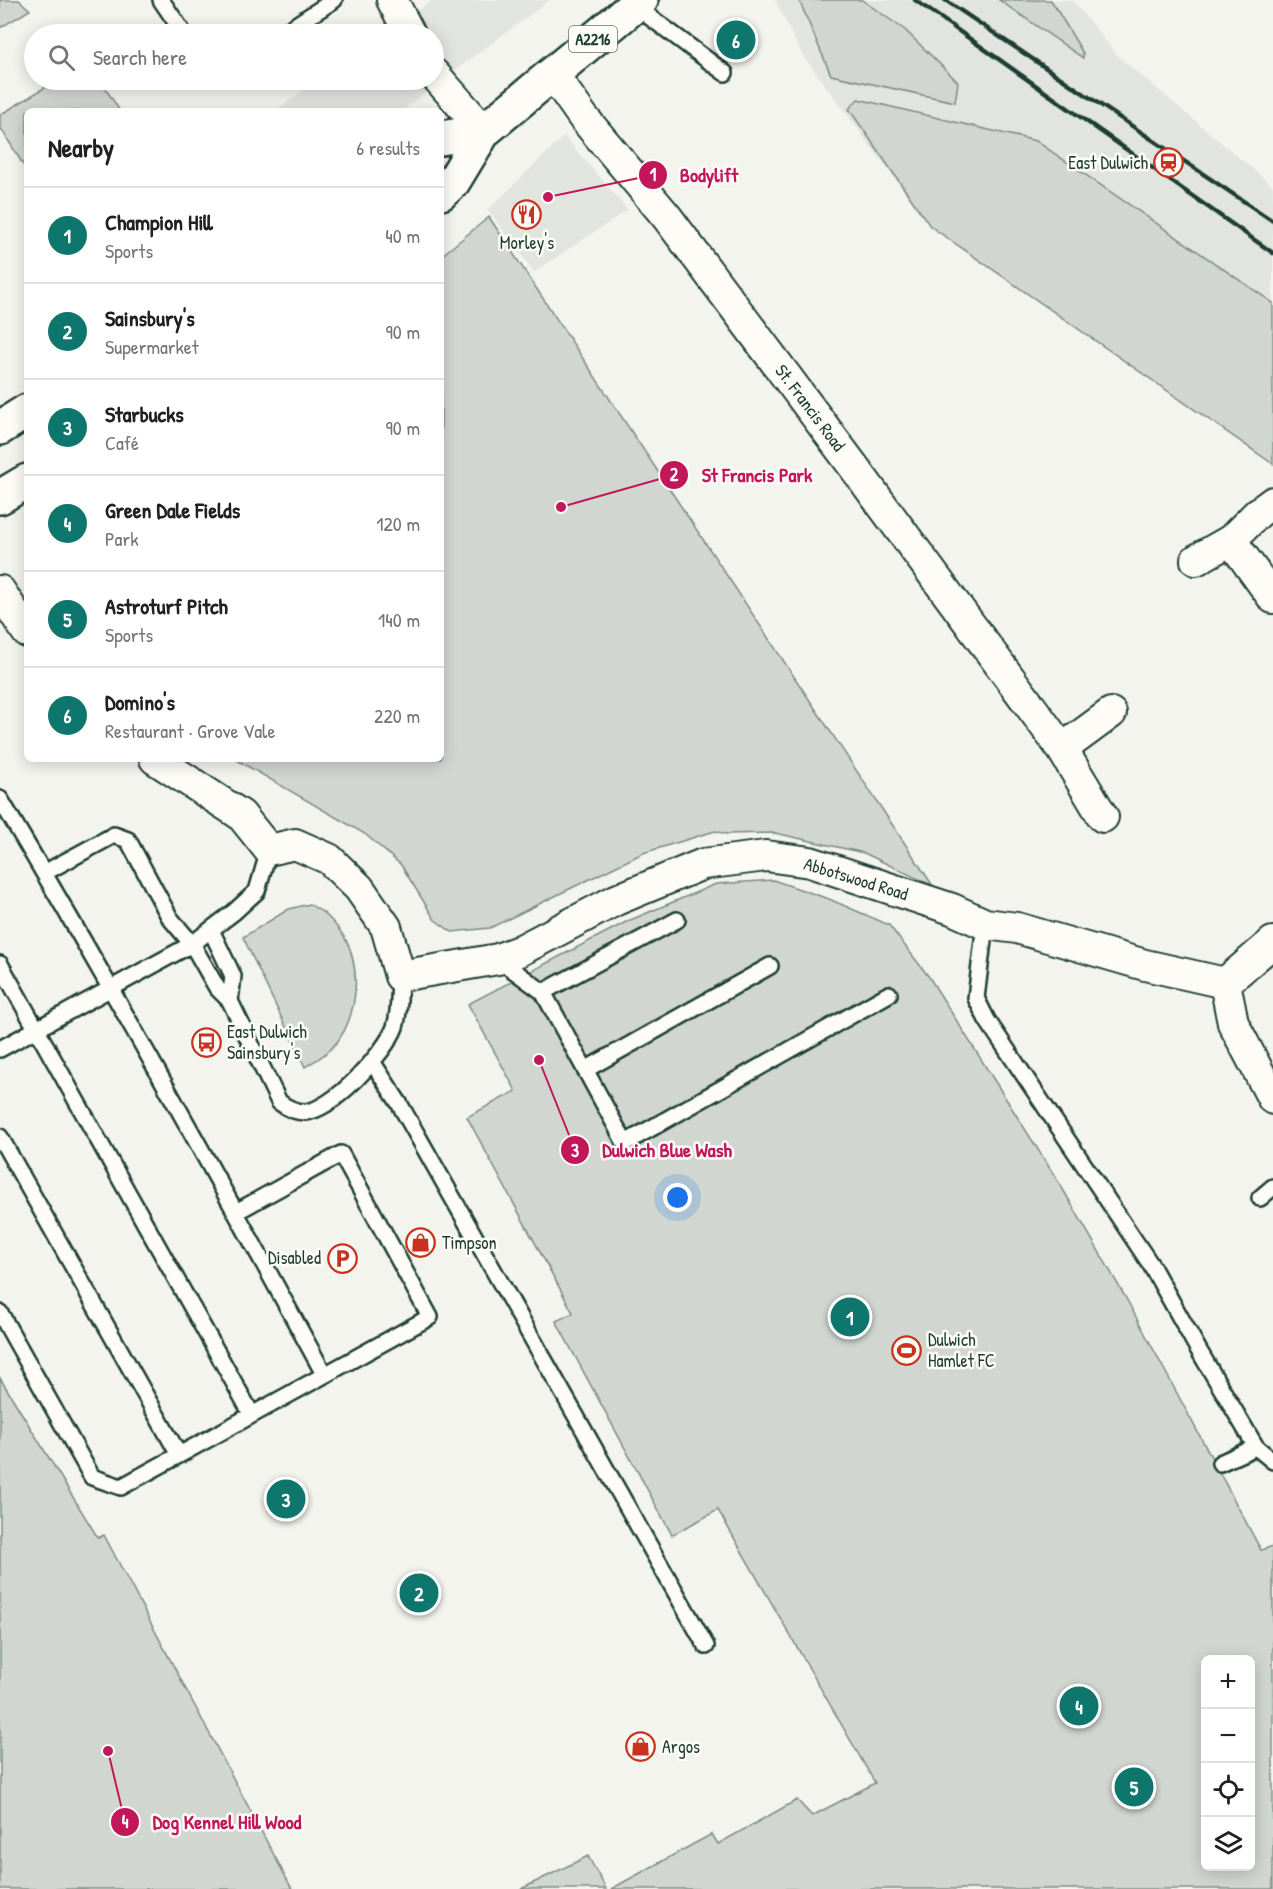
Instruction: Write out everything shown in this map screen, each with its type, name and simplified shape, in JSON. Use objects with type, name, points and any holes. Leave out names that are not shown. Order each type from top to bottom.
[{"type":"main road","name":"A2216","points":[[444,190],[453,182],[484,130],[638,3]]},
{"type":"main road","name":"A2216","points":[[444,137],[484,130]]},
{"type":"main road","points":[[0,428],[24,413]]},
{"type":"main road","points":[[0,497],[24,483]]},
{"type":"street","points":[[392,0],[405,24]]},
{"type":"street","name":"St. Francis Road","points":[[552,73],[583,117],[667,217],[1062,749],[1103,817]]},
{"type":"street","points":[[444,85],[484,130]]},
{"type":"street","points":[[1196,560],[1231,540],[1258,513],[1273,502]]},
{"type":"street","points":[[1231,540],[1273,598]]},
{"type":"street","points":[[0,591],[24,627]]},
{"type":"street","points":[[1062,749],[1111,713]]},
{"type":"street","points":[[160,762],[241,815],[269,850],[295,844],[328,859],[359,888],[386,927],[400,976]]},
{"type":"street","name":"Abbotswood Road","points":[[400,976],[498,959],[519,951],[616,900],[704,864],[766,856],[810,862],[952,909],[985,924],[1017,928],[1145,965],[1225,983]]},
{"type":"street","points":[[1273,942],[1225,983],[1233,1023],[1273,1099]]},
{"type":"lane","points":[[161,0],[177,24]]},
{"type":"lane","points":[[297,24],[334,0]]},
{"type":"lane","points":[[638,3],[725,73]]},
{"type":"lane","points":[[0,799],[111,989],[324,1374]]},
{"type":"lane","points":[[44,873],[114,835],[128,840],[170,918],[192,944],[217,988],[230,1001],[279,1102],[286,1108],[304,1112],[327,1104],[373,1063],[388,1042],[395,1027],[400,976]]},
{"type":"lane","points":[[0,1049],[192,944],[211,930],[257,891],[269,850]]},
{"type":"lane","points":[[543,992],[677,920]]},
{"type":"lane","points":[[985,924],[976,998],[987,1020],[1151,1265],[1256,1447],[1273,1461]]},
{"type":"lane","points":[[211,930],[233,976],[230,1001]]},
{"type":"lane","points":[[498,959],[543,992],[625,1143],[889,994]]},
{"type":"lane","points":[[0,964],[251,1413]]},
{"type":"lane","points":[[585,1070],[770,966]]},
{"type":"lane","points":[[373,1063],[399,1103],[706,1646]]},
{"type":"lane","points":[[0,1137],[179,1455]]},
{"type":"lane","points":[[0,1313],[92,1477],[121,1487],[251,1413],[430,1317],[340,1154],[236,1212]]},
{"type":"lane","points":[[1260,1198],[1273,1186]]},
{"type":"lane","points":[[1221,1463],[1256,1447]]},
{"type":"shaded area","points":[[0,0],[19,0],[30,10],[0,28]]},
{"type":"shaded area","points":[[433,0],[550,0],[444,79],[444,24],[398,24]]},
{"type":"shaded area","points":[[775,0],[1072,0],[1118,56],[1273,186],[1273,464],[930,226],[801,53]]},
{"type":"shaded area","points":[[799,0],[862,0],[905,30],[958,82],[955,102],[831,75]]},
{"type":"shaded area","points":[[999,0],[1051,0],[1083,53],[1083,58]]},
{"type":"shaded area","points":[[41,90],[106,90],[118,108],[24,108],[24,166],[0,127],[0,115]]},
{"type":"shaded area","points":[[304,90],[429,90],[405,108],[278,108]]},
{"type":"shaded area","points":[[858,99],[1036,141],[1273,303],[1273,464],[930,226],[849,109]]},
{"type":"shaded area","points":[[564,136],[628,210],[534,272],[488,210]]},
{"type":"shaded area","points":[[489,217],[933,886],[864,853],[775,833],[726,834],[715,831],[643,853],[490,928],[452,932],[435,920],[401,865],[365,834],[240,762],[444,762],[444,254]]},
{"type":"shaded area","points":[[773,880],[829,899],[889,925],[929,977],[1061,1186],[1127,1300],[1261,1550],[1273,1546],[1273,1889],[611,1889],[712,1834],[718,1844],[797,1800],[812,1816],[875,1783],[718,1510],[672,1535],[556,1321],[573,1313],[467,1117],[516,1091],[468,1004],[628,921],[716,884]]},
{"type":"shaded area","points":[[309,904],[326,915],[343,935],[351,951],[355,992],[350,1017],[340,1039],[326,1054],[305,1067],[243,937],[289,909]]},
{"type":"shaded area","points":[[0,1378],[98,1538],[104,1535],[292,1889],[0,1889]]},
{"type":"shaded area","points":[[588,1856],[606,1889],[521,1889]]},
{"type":"railway","points":[[915,0],[1273,253]]},
{"type":"railway","points":[[945,0],[1273,221]]},
{"type":"place","name":"Domino's","points":[[736,40]]},
{"type":"place","name":"East Dulwich","points":[[1169,163]]},
{"type":"place","name":"Bodylift","points":[[548,197]]},
{"type":"place","name":"Morley's","points":[[527,214]]},
{"type":"place","name":"St Francis Park","points":[[561,507]]},
{"type":"place","name":"East Dulwich Sainsbury's","points":[[206,1042]]},
{"type":"place","name":"Dulwich Blue Wash","points":[[539,1060]]},
{"type":"place","name":"Timpson","points":[[421,1243]]},
{"type":"place","name":"Disabled","points":[[342,1258]]},
{"type":"place","name":"Champion Hill","points":[[850,1317]]},
{"type":"place","name":"Dulwich Hamlet FC","points":[[907,1350]]},
{"type":"place","name":"Starbucks","points":[[286,1499]]},
{"type":"place","name":"Sainsbury's","points":[[419,1593]]},
{"type":"place","name":"Green Dale Fields","points":[[1079,1706]]},
{"type":"place","name":"Argos","points":[[641,1747]]},
{"type":"place","name":"Dog Kennel Hill Wood","points":[[108,1751]]},
{"type":"place","name":"Astroturf Pitch","points":[[1134,1787]]}]
